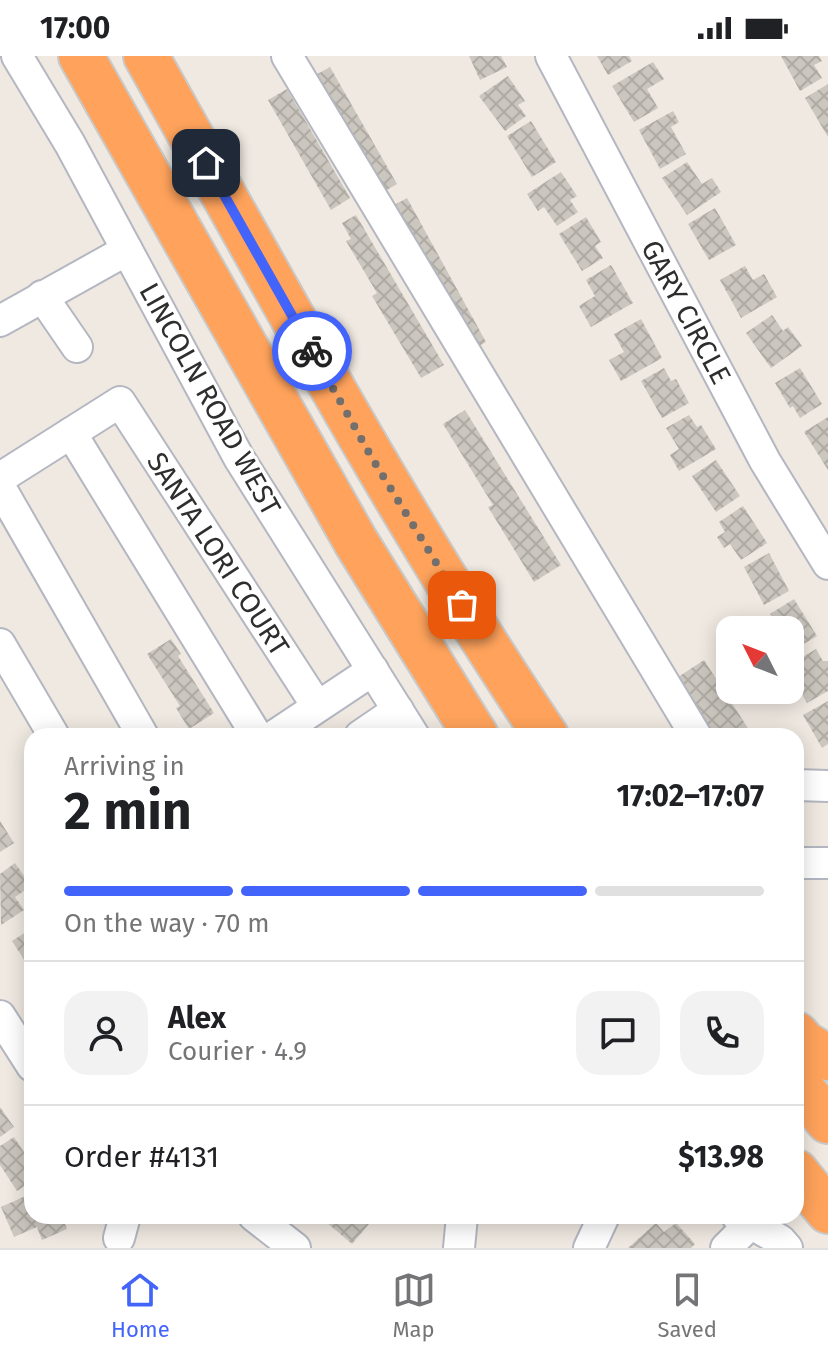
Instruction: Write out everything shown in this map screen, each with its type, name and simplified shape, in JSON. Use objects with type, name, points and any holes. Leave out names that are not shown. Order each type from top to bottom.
[{"type":"highway","points":[[57,56],[61,64],[105,100]]},
{"type":"highway","points":[[81,56],[356,542],[471,728]]},
{"type":"highway","points":[[146,56],[372,458],[446,581],[541,728]]},
{"type":"highway","points":[[804,1043],[828,1058]]},
{"type":"highway","points":[[804,1092],[828,1121]]},
{"type":"highway","points":[[804,1182],[828,1214]]},
{"type":"highway","points":[[804,1204],[828,1214]]},
{"type":"street","name":"LINCOLN ROAD WEST","points":[[17,56],[70,144],[239,458],[409,728]]},
{"type":"street","points":[[287,56],[691,728]]},
{"type":"street","name":"GARY CIRCLE","points":[[551,56],[765,461],[828,564]]},
{"type":"street","points":[[0,321],[127,250]]},
{"type":"street","points":[[42,296],[77,347]]},
{"type":"street","name":"SANTA LORI COURT","points":[[71,433],[120,402],[317,706]]},
{"type":"street","points":[[0,478],[71,433],[252,728]]},
{"type":"street","points":[[0,487],[138,728]]},
{"type":"street","points":[[0,644],[49,728]]},
{"type":"street","points":[[285,728],[373,670]]},
{"type":"street","points":[[372,728],[398,710]]},
{"type":"street","points":[[804,785],[828,786]]},
{"type":"street","points":[[804,863],[828,863]]},
{"type":"street","points":[[0,1016],[24,1054]]},
{"type":"street","points":[[264,1224],[295,1248]]},
{"type":"street","points":[[459,1248],[461,1224]]},
{"type":"street","points":[[726,1248],[741,1224]]},
{"type":"street","points":[[753,1224],[780,1240],[787,1248]]},
{"type":"building","points":[[469,56],[501,56],[507,67],[480,80]]},
{"type":"building","points":[[597,56],[629,56],[632,61],[608,75]]},
{"type":"building","points":[[781,56],[819,56],[822,61],[814,65],[822,78],[800,91]]},
{"type":"building","points":[[653,62],[664,79],[647,89],[658,108],[634,122],[612,86]]},
{"type":"building","points":[[330,67],[397,184],[380,194],[312,77]]},
{"type":"building","points":[[508,76],[525,101],[518,105],[526,116],[505,131],[479,96]]},
{"type":"building","points":[[828,84],[828,137],[805,98]]},
{"type":"building","points":[[287,89],[350,198],[331,210],[268,100]]},
{"type":"building","points":[[673,111],[679,122],[671,127],[686,154],[660,169],[639,130]]},
{"type":"building","points":[[531,121],[556,162],[532,177],[507,136]]},
{"type":"building","points":[[687,162],[702,184],[712,178],[721,192],[687,215],[662,178]]},
{"type":"building","points":[[561,172],[577,196],[570,200],[578,212],[557,226],[544,207],[538,211],[527,194]]},
{"type":"building","points":[[407,198],[486,342],[466,353],[387,209]]},
{"type":"building","points":[[715,208],[736,245],[709,260],[688,224]]},
{"type":"building","points":[[356,215],[444,365],[421,378],[372,296],[377,293],[346,241],[351,239],[342,223]]},
{"type":"building","points":[[586,217],[601,242],[595,246],[603,258],[582,271],[559,234]]},
{"type":"building","points":[[611,265],[633,303],[591,327],[579,306],[595,296],[586,280]]},
{"type":"building","points":[[745,266],[753,280],[764,274],[777,297],[741,318],[720,280]]},
{"type":"building","points":[[772,315],[783,331],[788,327],[802,346],[771,368],[746,333]]},
{"type":"building","points":[[641,319],[662,358],[621,381],[609,360],[624,352],[614,334]]},
{"type":"building","points":[[664,368],[671,381],[676,379],[689,403],[662,418],[641,381]]},
{"type":"building","points":[[800,368],[822,404],[800,418],[775,383]]},
{"type":"building","points":[[465,410],[561,565],[534,582],[488,507],[493,505],[443,424]]},
{"type":"building","points":[[689,415],[697,427],[701,425],[716,449],[679,471],[670,455],[679,449],[666,428]]},
{"type":"building","points":[[828,417],[828,470],[804,432]]},
{"type":"building","points":[[716,460],[740,496],[716,512],[692,476]]},
{"type":"building","points":[[743,506],[767,543],[741,560],[730,544],[724,548],[717,537],[725,532],[719,522]]},
{"type":"building","points":[[769,553],[789,591],[764,605],[744,567]]},
{"type":"building","points":[[794,599],[817,636],[804,644],[804,616],[770,614]]},
{"type":"building","points":[[171,639],[181,654],[178,656],[214,713],[188,728],[176,708],[180,706],[147,654]]},
{"type":"building","points":[[816,649],[823,661],[828,661],[828,691],[807,703],[804,698],[804,656]]},
{"type":"building","points":[[704,660],[716,679],[716,704],[732,704],[748,728],[702,728],[672,681]]},
{"type":"building","points":[[828,701],[828,744],[822,748],[803,715]]},
{"type":"building","points":[[0,821],[14,843],[0,852]]},
{"type":"building","points":[[15,863],[24,876],[24,891],[15,897],[24,910],[1,925],[0,874]]},
{"type":"building","points":[[24,933],[24,960],[12,941]]},
{"type":"building","points":[[0,1107],[14,1127],[0,1137]]},
{"type":"building","points":[[14,1137],[24,1152],[24,1186],[17,1191],[0,1165],[0,1146]]},
{"type":"building","points":[[24,1197],[24,1224],[65,1224],[67,1229],[42,1240],[37,1227],[14,1237],[1,1207]]},
{"type":"building","points":[[328,1224],[369,1224],[352,1244]]},
{"type":"building","points":[[655,1224],[664,1232],[677,1224],[695,1244],[691,1248],[628,1248]]},
{"type":"way so far","points":[[312,351],[372,458],[462,605]]},
{"type":"route","points":[[206,163],[312,351]]}]
